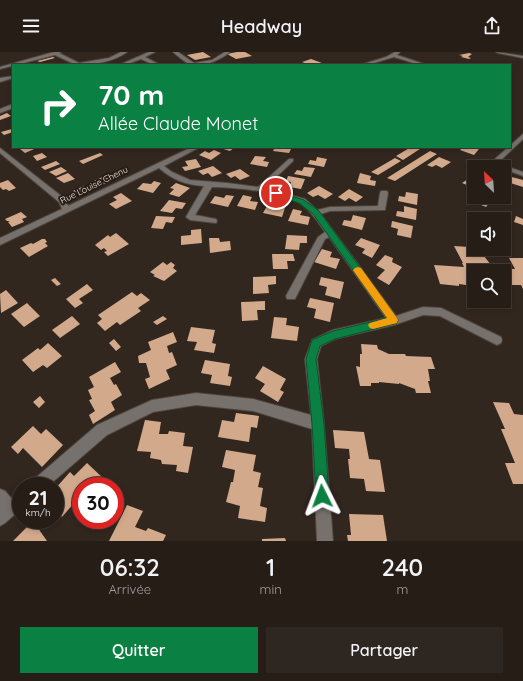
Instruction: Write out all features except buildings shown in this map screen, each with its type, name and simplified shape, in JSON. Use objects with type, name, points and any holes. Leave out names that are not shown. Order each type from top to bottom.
[{"type":"street","points":[[41,52],[47,55]]},
{"type":"street","points":[[82,64],[110,59],[125,52]]},
{"type":"street","points":[[124,64],[153,52]]},
{"type":"street","points":[[175,52],[193,64]]},
{"type":"street","points":[[198,64],[213,60],[228,52]]},
{"type":"street","points":[[498,52],[523,57]]},
{"type":"street","points":[[1,66],[57,53],[74,64]]},
{"type":"street","points":[[366,64],[388,58],[396,53],[423,64]]},
{"type":"street","points":[[142,56],[156,64]]},
{"type":"street","points":[[0,80],[12,77]]},
{"type":"street","points":[[0,111],[12,106]]},
{"type":"street","points":[[511,147],[523,136]]},
{"type":"street","points":[[514,144],[523,147]]},
{"type":"street","name":"Rue Louise Chenu","points":[[0,242],[196,148]]},
{"type":"street","points":[[498,160],[510,148]]},
{"type":"street","points":[[0,150],[62,201],[66,210]]},
{"type":"street","points":[[259,190],[291,160]]},
{"type":"street","points":[[159,165],[177,178],[199,185],[239,186],[301,201],[316,213],[394,320]]},
{"type":"street","points":[[511,170],[523,174]]},
{"type":"street","points":[[209,185],[190,217],[213,221]]},
{"type":"street","points":[[316,213],[330,209],[382,208],[384,193]]},
{"type":"street","points":[[291,296],[322,237],[330,232]]},
{"type":"street","points":[[325,541],[318,424],[311,359],[316,343],[333,335],[394,320],[423,311],[441,312],[497,340]]},
{"type":"street","points":[[47,477],[102,430],[152,406],[196,399],[253,405],[318,424]]},
{"type":"street","points":[[0,496],[10,509]]},
{"type":"slow traffic","points":[[358,270],[394,320],[373,325]]},
{"type":"route","points":[[276,193],[301,201],[316,213],[394,320],[333,335],[316,343],[311,359],[318,424],[322,496]]}]
